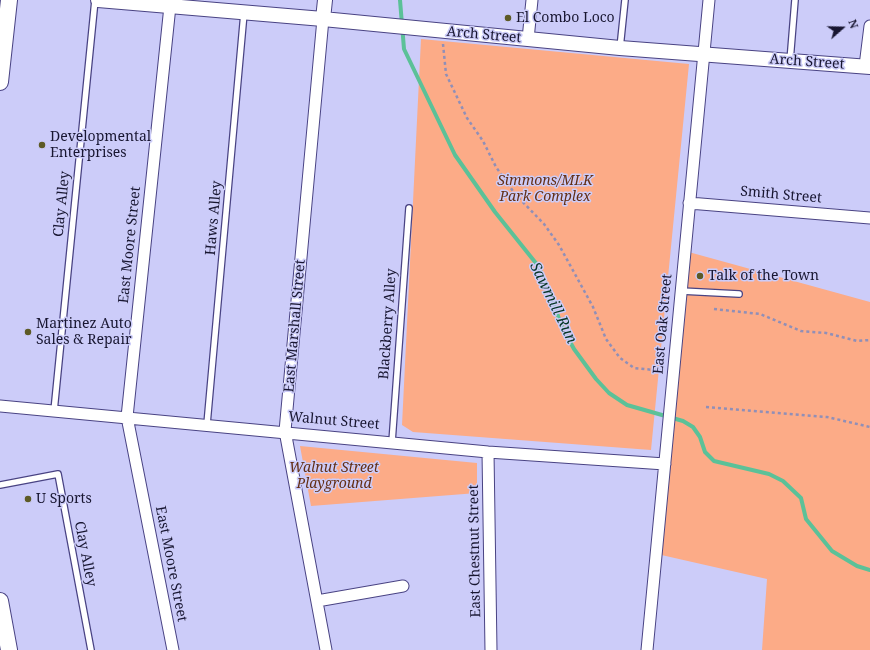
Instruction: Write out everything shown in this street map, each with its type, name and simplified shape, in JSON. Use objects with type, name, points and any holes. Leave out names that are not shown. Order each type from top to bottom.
[{"type":"main road","points":[[0,82],[9,0]]},
{"type":"main road","points":[[0,601],[9,650]]},
{"type":"street","name":"Arch Street","points":[[97,0],[382,24],[443,32],[620,48],[867,67]]},
{"type":"street","name":"East Marshall Street","points":[[325,0],[285,431],[326,650]]},
{"type":"street","points":[[528,39],[532,0]]},
{"type":"street","name":"East Oak Street","points":[[647,650],[709,0]]},
{"type":"street","name":"East Moore Street","points":[[170,6],[127,417],[173,650]]},
{"type":"street","points":[[867,67],[870,26]]},
{"type":"street","name":"Smith Street","points":[[689,203],[870,218]]},
{"type":"street","name":"Walnut Street","points":[[0,406],[285,431],[488,452],[665,464]]},
{"type":"street","name":"East Chestnut Street","points":[[488,452],[491,650]]},
{"type":"street","points":[[316,601],[403,586]]},
{"type":"lane","name":"Clay Alley","points":[[54,411],[97,0]]},
{"type":"lane","points":[[620,48],[625,0]]},
{"type":"lane","points":[[790,61],[795,0]]},
{"type":"lane","name":"Haws Alley","points":[[207,424],[244,13]]},
{"type":"lane","name":"Blackberry Alley","points":[[392,442],[409,208]]},
{"type":"lane","points":[[681,291],[739,294]]},
{"type":"lane","name":"Clay Alley","points":[[0,485],[58,474],[91,650]]},
{"type":"path","points":[[443,32],[446,74],[467,118],[484,141],[496,167],[515,194],[544,224],[559,245],[593,307],[606,339],[620,358],[634,368],[674,372]]},
{"type":"path","points":[[714,309],[760,314],[802,331],[826,333],[857,341],[870,340]]},
{"type":"path","points":[[706,407],[827,417],[870,427]]},
{"type":"green space","name":"Simmons/MLK Park Complex","points":[[421,39],[689,64],[651,450],[413,432],[402,425]]},
{"type":"green space","points":[[685,251],[870,302],[870,650],[762,650],[767,579],[657,554]]},
{"type":"green space","name":"Walnut Street Playground","points":[[300,446],[477,463],[477,493],[311,506]]},
{"type":"waterway","name":"Sawmill Run","points":[[400,0],[404,49],[455,155],[495,212],[539,267],[563,329],[574,349],[596,379],[609,393],[627,405],[683,421],[693,427],[700,437],[705,452],[714,461],[769,474],[783,481],[801,498],[806,519],[832,551],[857,566],[870,570]]},
{"type":"place","name":"El Combo Loco","points":[[508,18]]},
{"type":"place","name":"Developmental Enterprises","points":[[42,145]]},
{"type":"place","name":"Talk of the Town","points":[[700,276]]},
{"type":"place","name":"Martinez Auto Sales & Repair","points":[[28,332]]},
{"type":"place","name":"U Sports","points":[[28,499]]}]
